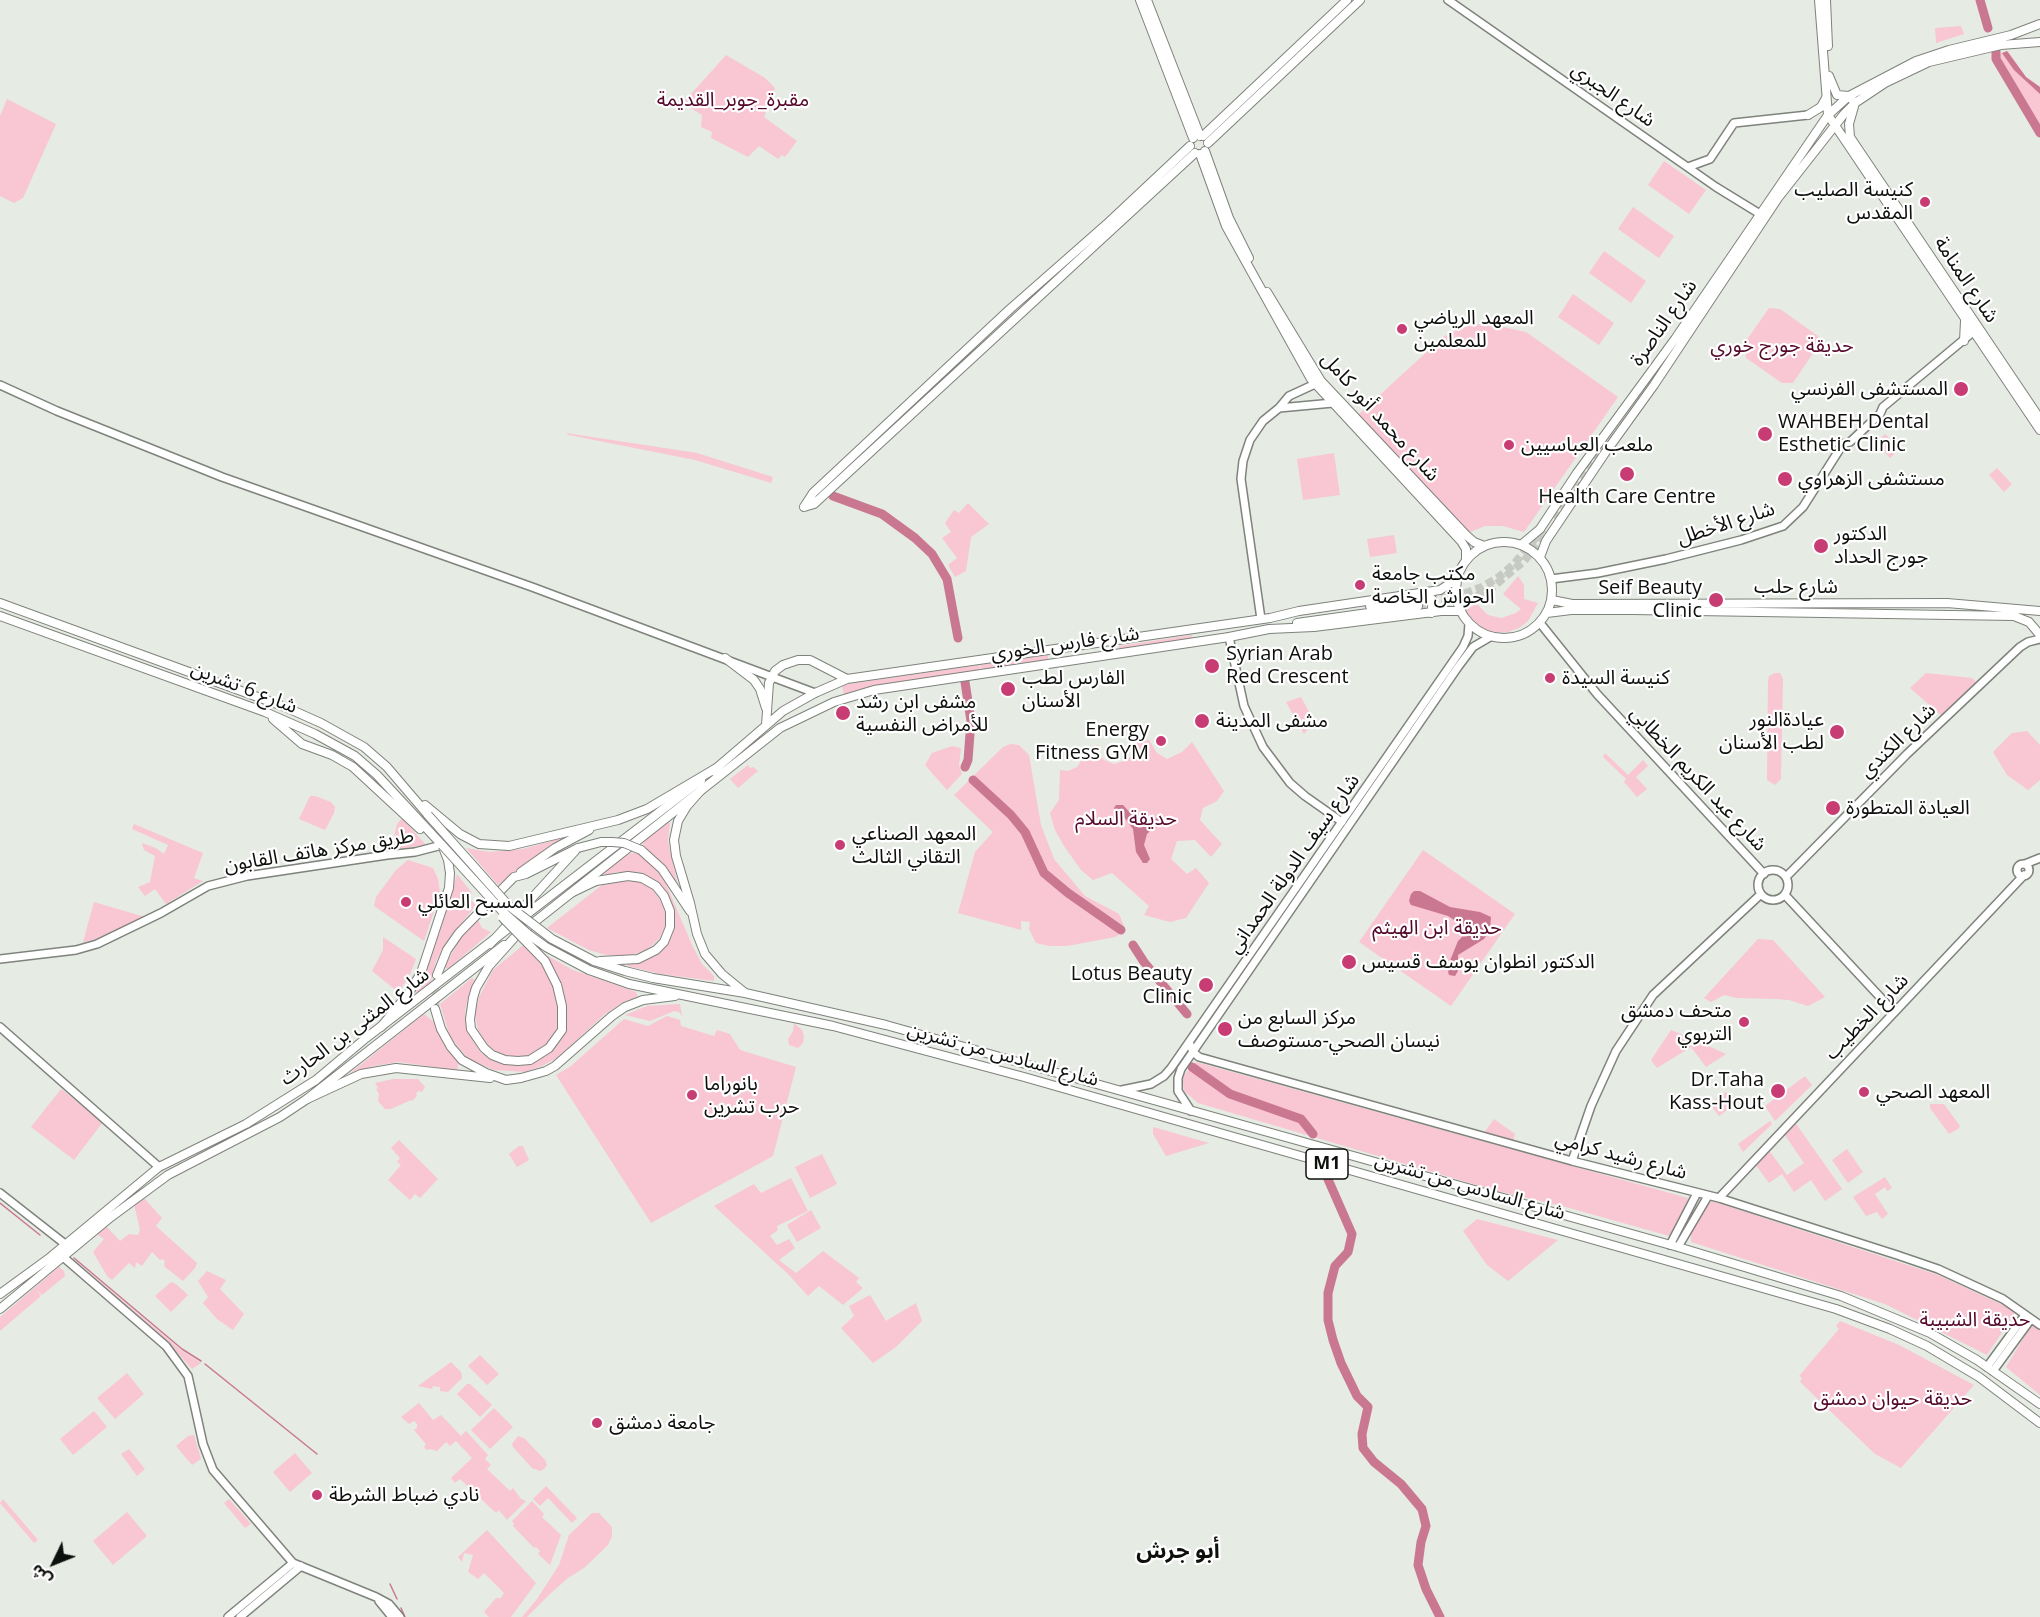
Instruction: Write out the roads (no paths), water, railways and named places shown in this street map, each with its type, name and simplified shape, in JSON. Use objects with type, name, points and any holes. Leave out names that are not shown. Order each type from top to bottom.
[{"type":"main road","points":[[1140,0],[1199,145]]},
{"type":"main road","points":[[1147,0],[1199,145]]},
{"type":"main road","points":[[1199,145],[1347,0]]},
{"type":"main road","points":[[884,434],[813,493],[804,507],[814,504],[884,434],[1360,0]]},
{"type":"main road","name":"شارع الجبري","points":[[1448,0],[1688,167],[1760,214]]},
{"type":"main road","points":[[1688,167],[1710,159],[1734,123],[1828,115],[1819,0]]},
{"type":"main road","points":[[1820,142],[1834,139],[1846,140],[1855,103],[1849,96],[1837,95],[1829,78],[1826,0]]},
{"type":"main road","name":"شارع الناصرة","points":[[1521,545],[1540,529],[1577,473],[1675,339],[1828,115],[1849,96],[1903,66],[1926,57],[2011,35],[2040,24]]},
{"type":"main road","name":"شارع الناصرة","points":[[1540,557],[1546,541],[1605,453],[1654,385],[1778,198],[1833,125],[1855,103],[1885,83],[1929,62],[2001,45],[2040,42]]},
{"type":"main road","points":[[1808,115],[1821,107],[1827,96]]},
{"type":"main road","name":"شارع المنامة","points":[[1828,115],[2040,419]]},
{"type":"main road","name":"شارع المنامة","points":[[1846,140],[2040,430]]},
{"type":"main road","name":"شارع محمد أنور كامل","points":[[1199,145],[1229,218],[1268,298],[1318,383],[1333,403],[1464,545],[1466,560]]},
{"type":"main road","points":[[1963,316],[1964,341]]},
{"type":"main road","name":"شارع الأخطل","points":[[1551,579],[1632,567],[1777,529],[1803,507],[1842,444],[1850,442],[1880,414],[1883,407],[1973,332]]},
{"type":"main road","points":[[1608,441],[1675,339]]},
{"type":"main road","points":[[1269,629],[1418,603],[1266,619],[1241,479],[1243,461],[1250,440],[1263,421],[1289,396],[1318,383]]},
{"type":"main road","name":"شارع محمد أنور كامل","points":[[1318,383],[1466,535],[1474,542],[1484,546]]},
{"type":"main road","points":[[0,385],[57,411],[222,477],[712,653],[834,702]]},
{"type":"main road","points":[[1279,408],[1333,403]]},
{"type":"main road","points":[[1546,532],[1605,453]]},
{"type":"main road","points":[[1503,542],[1521,545],[1540,557],[1551,579],[1552,600],[1540,623],[1525,634],[1499,639],[1490,637],[1469,624],[1461,611],[1456,590],[1457,579],[1466,560],[1484,546],[1503,542]]},
{"type":"main road","name":"شارع فارس الخوري","points":[[718,767],[783,711],[815,693],[848,679],[1266,619],[1299,611],[1440,590],[1457,579]]},
{"type":"main road","points":[[1427,592],[1433,601],[1431,613]]},
{"type":"main road","name":"شارع حلب","points":[[1552,600],[1572,604],[1947,603],[2040,611]]},
{"type":"main road","name":"شارع 6 تشرين","points":[[0,603],[285,707],[321,723],[364,747],[387,767],[509,906],[552,939],[594,961]]},
{"type":"main road","name":"شارع حلب","points":[[1547,613],[1571,610],[1632,610],[2014,616],[2029,622],[2040,637]]},
{"type":"main road","name":"شارع فارس الخوري","points":[[702,789],[780,728],[834,702],[873,690],[1229,637],[1269,629],[1314,627],[1461,611]]},
{"type":"main road","name":"شارع 6 تشرين","points":[[0,615],[265,712],[315,734],[355,756],[377,775],[440,843]]},
{"type":"main road","name":"شارع عبد الكريم الخطابي","points":[[1540,623],[1598,694],[1764,874]]},
{"type":"main road","name":"شارع سيف الدولة الحمداني","points":[[1191,1111],[1180,1096],[1177,1082],[1181,1069],[1417,720],[1463,647],[1468,636],[1469,624]]},
{"type":"main road","points":[[1229,637],[1244,706],[1263,747],[1290,783],[1342,822]]},
{"type":"main road","name":"شارع سيف الدولة الحمداني","points":[[1117,1091],[1141,1088],[1155,1082],[1167,1072],[1342,822],[1417,720],[1476,644],[1490,637]]},
{"type":"main road","name":"شارع الكندي","points":[[1786,877],[1907,754],[2020,647],[2040,637]]},
{"type":"main road","points":[[725,658],[754,680],[760,688],[768,713]]},
{"type":"main road","points":[[766,725],[769,683],[775,671],[783,665],[798,660],[810,660],[848,679]]},
{"type":"main road","points":[[265,712],[302,744],[332,755],[353,767],[422,830],[440,843],[476,883],[498,913],[545,961],[557,985],[562,1006],[562,1030],[549,1048],[530,1060],[505,1060],[492,1055],[484,1048],[471,1029],[473,998],[476,987],[485,972],[514,938],[571,893],[702,789]]},
{"type":"main road","points":[[410,794],[460,834],[479,844],[509,846],[596,826],[647,809],[718,767]]},
{"type":"main road","name":"شارع المثنى بن الحارث","points":[[0,1294],[65,1245],[159,1167],[274,1108],[316,1080],[381,1027],[718,767]]},
{"type":"main road","points":[[702,789],[682,814],[676,828],[674,840],[676,856],[700,944],[708,959],[745,993]]},
{"type":"main road","points":[[437,975],[447,950],[459,933],[514,877],[555,848],[596,826]]},
{"type":"main road","points":[[514,877],[526,874],[578,848],[601,842],[624,843],[641,850],[662,869],[693,918]]},
{"type":"main road","points":[[381,1027],[408,994],[421,973],[432,940],[449,880],[448,860],[440,843]]},
{"type":"main road","name":"طريق مركز هاتف القابون","points":[[0,959],[76,950],[97,944],[161,914],[208,886],[239,878],[415,852],[440,843]]},
{"type":"main road","points":[[490,944],[578,848]]},
{"type":"main road","name":"شارع الخطيب","points":[[1674,1246],[1714,1197],[1745,1168],[2012,888],[2023,871],[2040,859]]},
{"type":"main road","points":[[1776,870],[1786,877],[1788,886],[1785,896],[1781,899],[1771,900],[1761,894],[1759,882],[1764,874],[1776,870]]},
{"type":"main road","points":[[571,893],[596,881],[628,876],[642,878],[656,886],[664,896],[670,911],[670,927],[664,942],[656,950],[638,959],[594,961]]},
{"type":"main road","name":"شارع السادس من تشرين","points":[[476,883],[528,934],[556,953],[589,970],[629,984],[681,996],[741,1005],[833,1026],[1013,1074],[1836,1310],[1890,1329],[1927,1347],[1979,1377],[2040,1423]]},
{"type":"main road","points":[[1572,1161],[1591,1106],[1616,1051],[1653,995],[1761,894]]},
{"type":"main road","points":[[1785,896],[1894,1012]]},
{"type":"main road","name":"شارع المثنى بن الحارث","points":[[0,1309],[62,1256],[168,1175],[280,1116],[307,1099],[514,938]]},
{"type":"main road","name":"شارع السادس من تشرين","points":[[594,961],[644,976],[745,993],[886,1025],[1674,1246],[1841,1296],[1930,1333],[1990,1369],[2040,1404]]},
{"type":"main road","points":[[307,1099],[361,1074],[396,1068],[506,1080],[546,1071],[625,1007],[643,1000],[681,996]]},
{"type":"main road","points":[[435,1009],[441,1029],[451,1047],[462,1060],[486,1073],[506,1080]]},
{"type":"main road","points":[[0,1027],[159,1167]]},
{"type":"main road","points":[[1189,1042],[1193,1052]]},
{"type":"main road","name":"شارع رشيد كرامي","points":[[1193,1052],[1199,1057],[1572,1161],[1714,1197],[1938,1269],[2003,1299],[2040,1325]]},
{"type":"main road","points":[[0,1193],[65,1245]]},
{"type":"main road","points":[[1674,1246],[1697,1193]]},
{"type":"main road","points":[[62,1256],[166,1346],[188,1376],[203,1444],[213,1470],[293,1563],[376,1597],[389,1604],[400,1617]]},
{"type":"main road","points":[[1990,1369],[2028,1317]]},
{"type":"main road","points":[[228,1617],[293,1563]]},
{"type":"main road","points":[[240,1617],[301,1566]]},
{"type":"main road","points":[[376,1597],[392,1617]]},
{"type":"waterway","points":[[1980,0],[1988,28]]},
{"type":"waterway","points":[[1996,49],[1996,59],[2040,133]]},
{"type":"waterway","points":[[833,496],[882,514],[915,538],[932,554],[947,579],[958,638]]},
{"type":"waterway","points":[[965,682],[971,721],[968,760],[965,767]]},
{"type":"waterway","points":[[973,780],[1011,815],[1025,832],[1044,873],[1121,930]]},
{"type":"waterway","points":[[1133,945],[1144,962],[1187,1014]]},
{"type":"waterway","points":[[1192,1067],[1230,1094],[1301,1119],[1313,1134]]},
{"type":"waterway","points":[[1327,1177],[1352,1234],[1348,1252],[1335,1266],[1328,1293],[1328,1320],[1333,1340],[1357,1396],[1368,1407],[1362,1434],[1363,1448],[1374,1462],[1401,1484],[1422,1509],[1426,1526],[1418,1565],[1426,1589],[1440,1617]]},
{"type":"waterway","points":[[0,1203],[40,1235]]},
{"type":"waterway","points":[[74,1258],[182,1349],[201,1361]]},
{"type":"waterway","points":[[205,1364],[317,1454]]},
{"type":"waterway","points":[[390,1584],[397,1599]]},
{"type":"waterway","points":[[401,1608],[405,1617]]},
{"type":"tunnel","points":[[1552,517],[1608,441]]},
{"type":"tunnel","points":[[1417,600],[1444,598],[1482,587],[1499,577],[1514,564],[1543,529]]},
{"type":"tunnel","points":[[1418,606],[1457,603],[1487,592],[1524,561],[1546,533]]},
{"type":"tunnel","points":[[435,1009],[437,979]]},
{"type":"place","name":"كنيسة الصليب المقدس","points":[[1925,202]]},
{"type":"place","name":"المعهد الرياضي للمعلمين","points":[[1402,329]]},
{"type":"place","name":"المستشفى الفرنسي","points":[[1961,389]]},
{"type":"place","name":"WAHBEH Dental Esthetic Clinic","points":[[1765,434]]},
{"type":"place","name":"ملعب العباسيين","points":[[1509,445]]},
{"type":"place","name":"Health Care Centre","points":[[1627,474]]},
{"type":"place","name":"مستشفى الزهراوي","points":[[1785,479]]},
{"type":"place","name":"الدكتور جورج الحداد","points":[[1821,546]]},
{"type":"place","name":"مكتب جامعة الحواش الخاصة","points":[[1360,585]]},
{"type":"place","name":"Seif Beauty Clinic","points":[[1716,600]]},
{"type":"place","name":"Syrian Arab Red Crescent","points":[[1212,666]]},
{"type":"place","name":"كنيسة السيدة","points":[[1550,678]]},
{"type":"place","name":"الفارس لطب الأسنان","points":[[1008,689]]},
{"type":"place","name":"مشفى ابن رشد للأمراض النفسية","points":[[843,713]]},
{"type":"place","name":"مشفى المدينة","points":[[1202,721]]},
{"type":"place","name":"عيادةالنور لطب الأسنان","points":[[1837,732]]},
{"type":"place","name":"Energy Fitness GYM","points":[[1161,741]]},
{"type":"place","name":"العيادة المتطورة","points":[[1833,808]]},
{"type":"place","name":"المعهد الصناعي التقاني الثالث","points":[[840,845]]},
{"type":"place","name":"المسبح العائلي","points":[[406,902]]},
{"type":"place","name":"الدكتور انطوان يوسف قسيس","points":[[1349,962]]},
{"type":"place","name":"Lotus Beauty Clinic","points":[[1206,985]]},
{"type":"place","name":"متحف دمشق التربوي","points":[[1744,1022]]},
{"type":"place","name":"مركز السابع من نيسان الصحي-مستوصف","points":[[1225,1029]]},
{"type":"place","name":"Dr.Taha Kass-Hout","points":[[1778,1091]]},
{"type":"place","name":"المعهد الصحي","points":[[1864,1092]]},
{"type":"place","name":"بانوراما حرب تشرين","points":[[692,1095]]},
{"type":"place","name":"جامعة دمشق","points":[[597,1423]]},
{"type":"place","name":"نادي ضباط الشرطة","points":[[317,1495]]},
{"type":"district","name":"أبو جرش","points":[[1178,1552]]},
{"type":"park label","name":"مقبرة_جوبر_القديمة","points":[[733,100]]},
{"type":"park label","name":"حديقة جورج خوري","points":[[1782,346]]},
{"type":"park label","name":"حديقة السلام","points":[[1126,819]]},
{"type":"park label","name":"حديقة ابن الهيثم","points":[[1437,928]]},
{"type":"park label","name":"حديقة الشبيبة","points":[[1975,1320]]},
{"type":"park label","name":"حديقة حيوان دمشق","points":[[1893,1399]]}]
